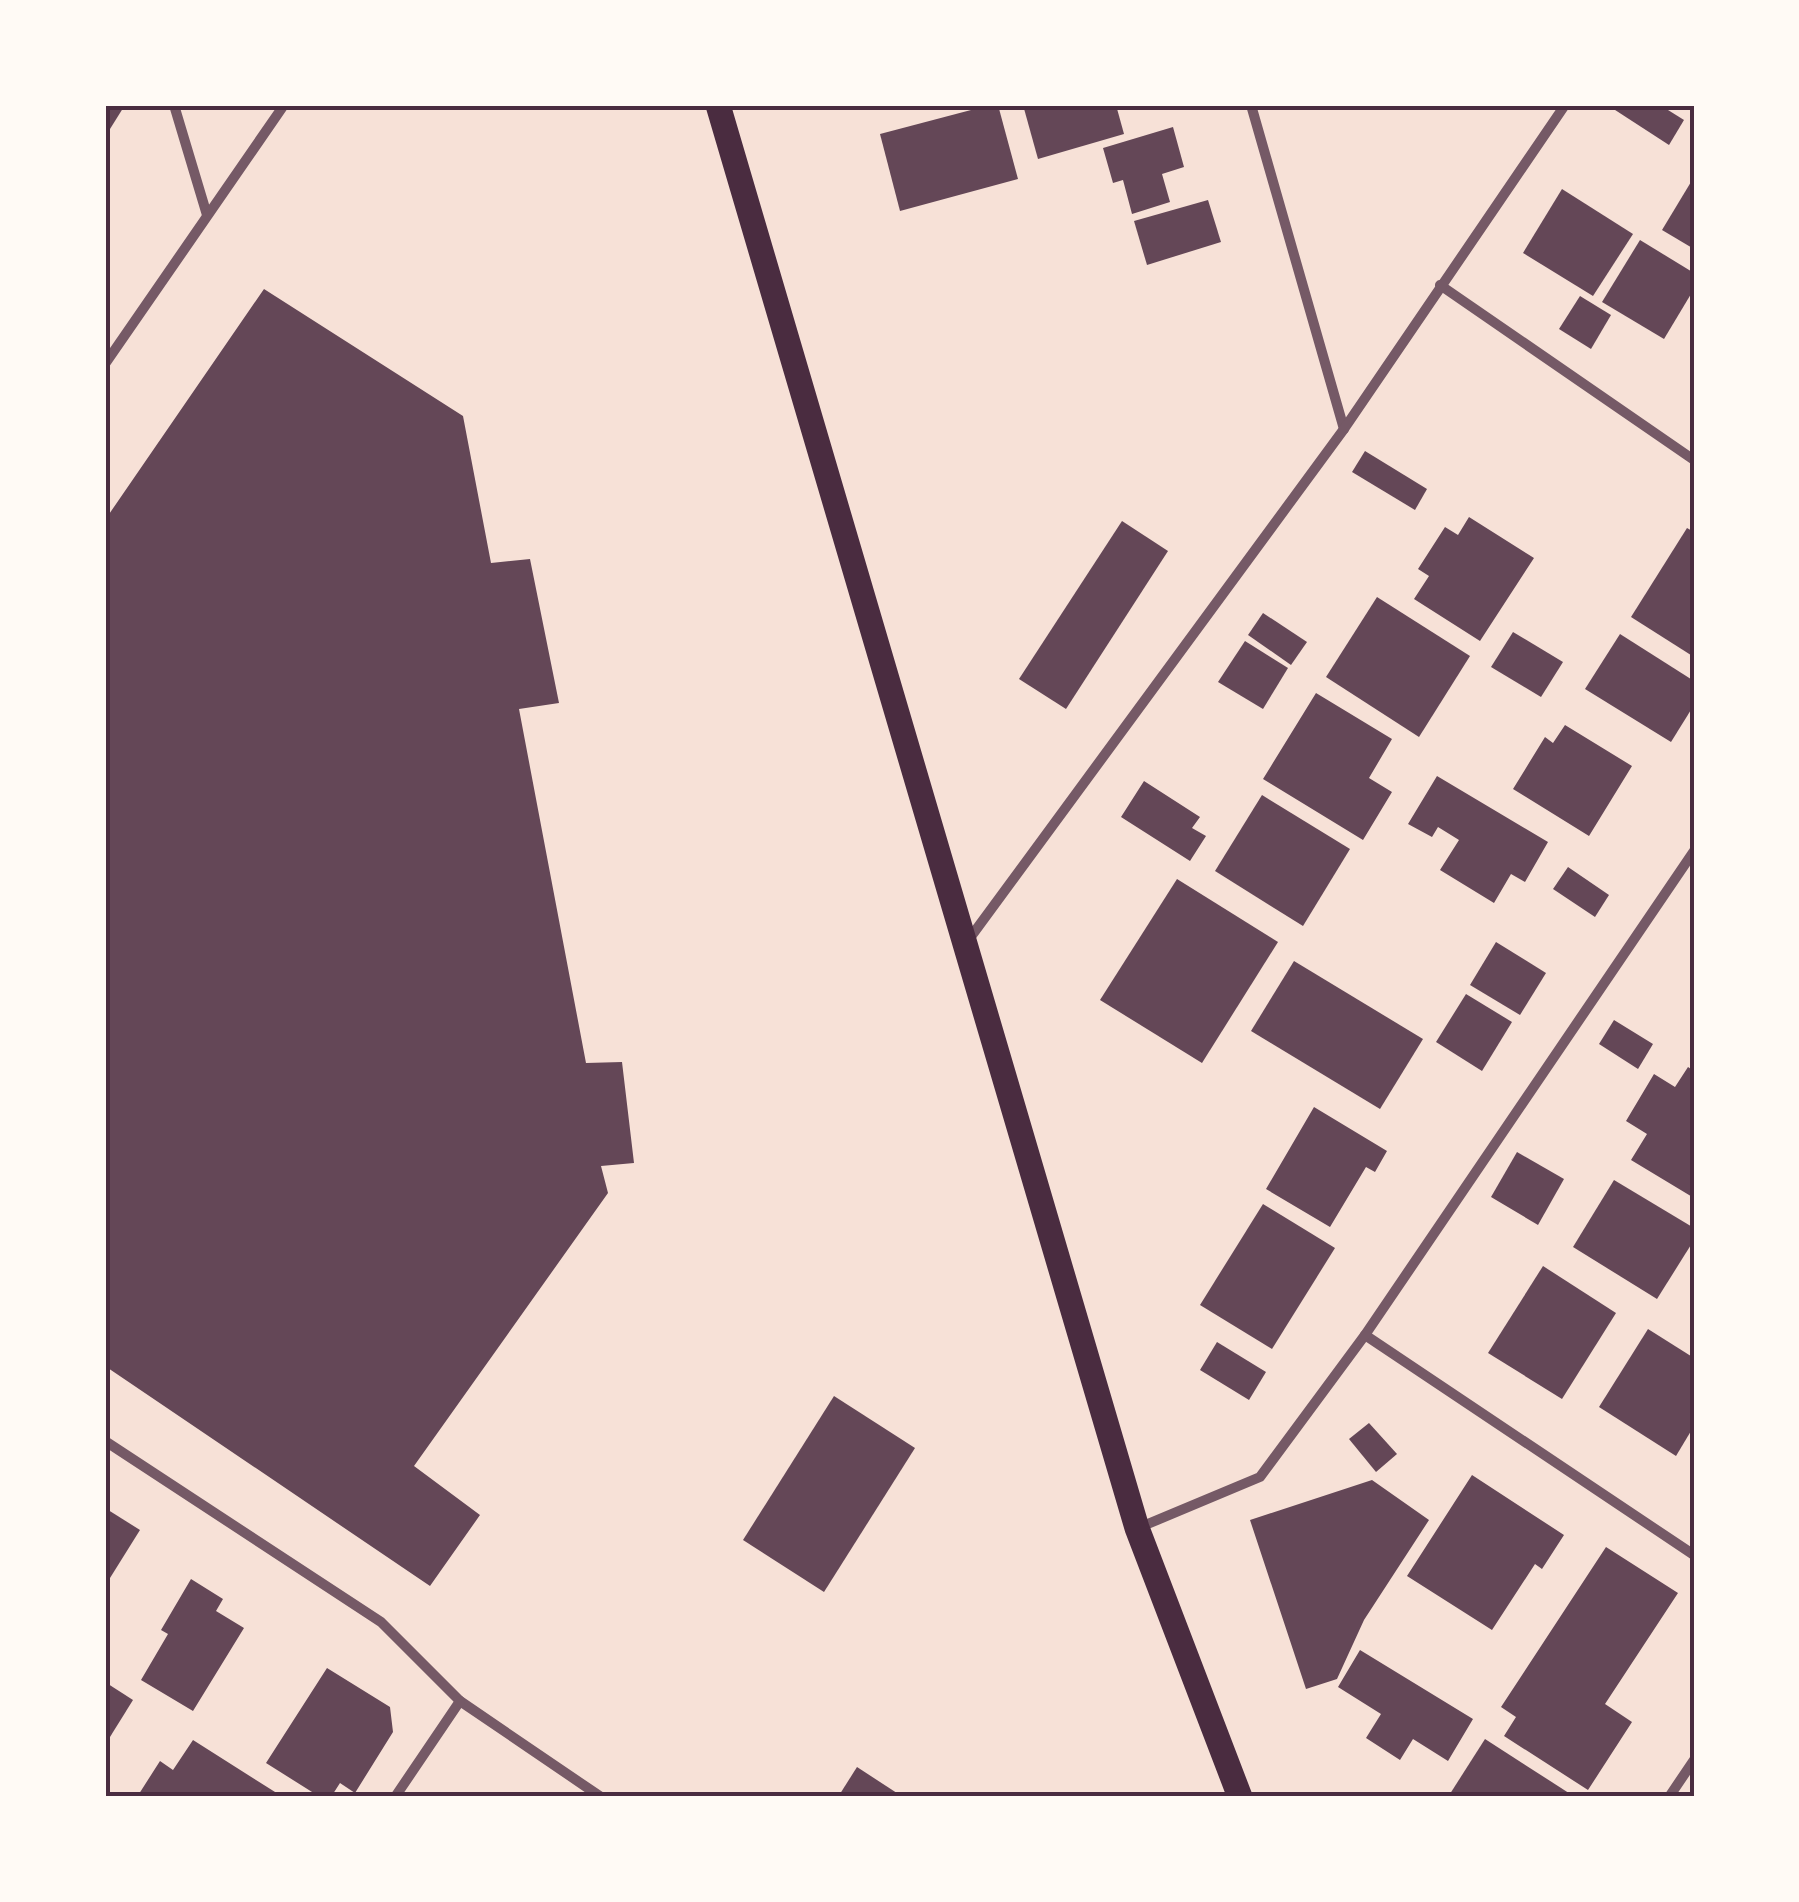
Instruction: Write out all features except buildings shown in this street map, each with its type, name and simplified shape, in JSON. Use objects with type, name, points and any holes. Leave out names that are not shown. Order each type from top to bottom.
[{"type":"main road","points":[[718,105],[1137,1528],[1240,1797]]},
{"type":"street","points":[[174,105],[207,215]]},
{"type":"street","points":[[105,364],[284,105]]},
{"type":"street","points":[[1250,105],[1344,429]]},
{"type":"street","points":[[964,945],[1344,429],[1565,105]]},
{"type":"street","points":[[1440,285],[1694,460]]},
{"type":"street","points":[[1137,1528],[1260,1478],[1365,1335],[1694,852]]},
{"type":"street","points":[[1365,1335],[1694,1555]]},
{"type":"street","points":[[105,1441],[381,1622],[460,1700],[600,1797]]},
{"type":"street","points":[[395,1797],[460,1700]]},
{"type":"street","points":[[1669,1797],[1694,1760]]}]
